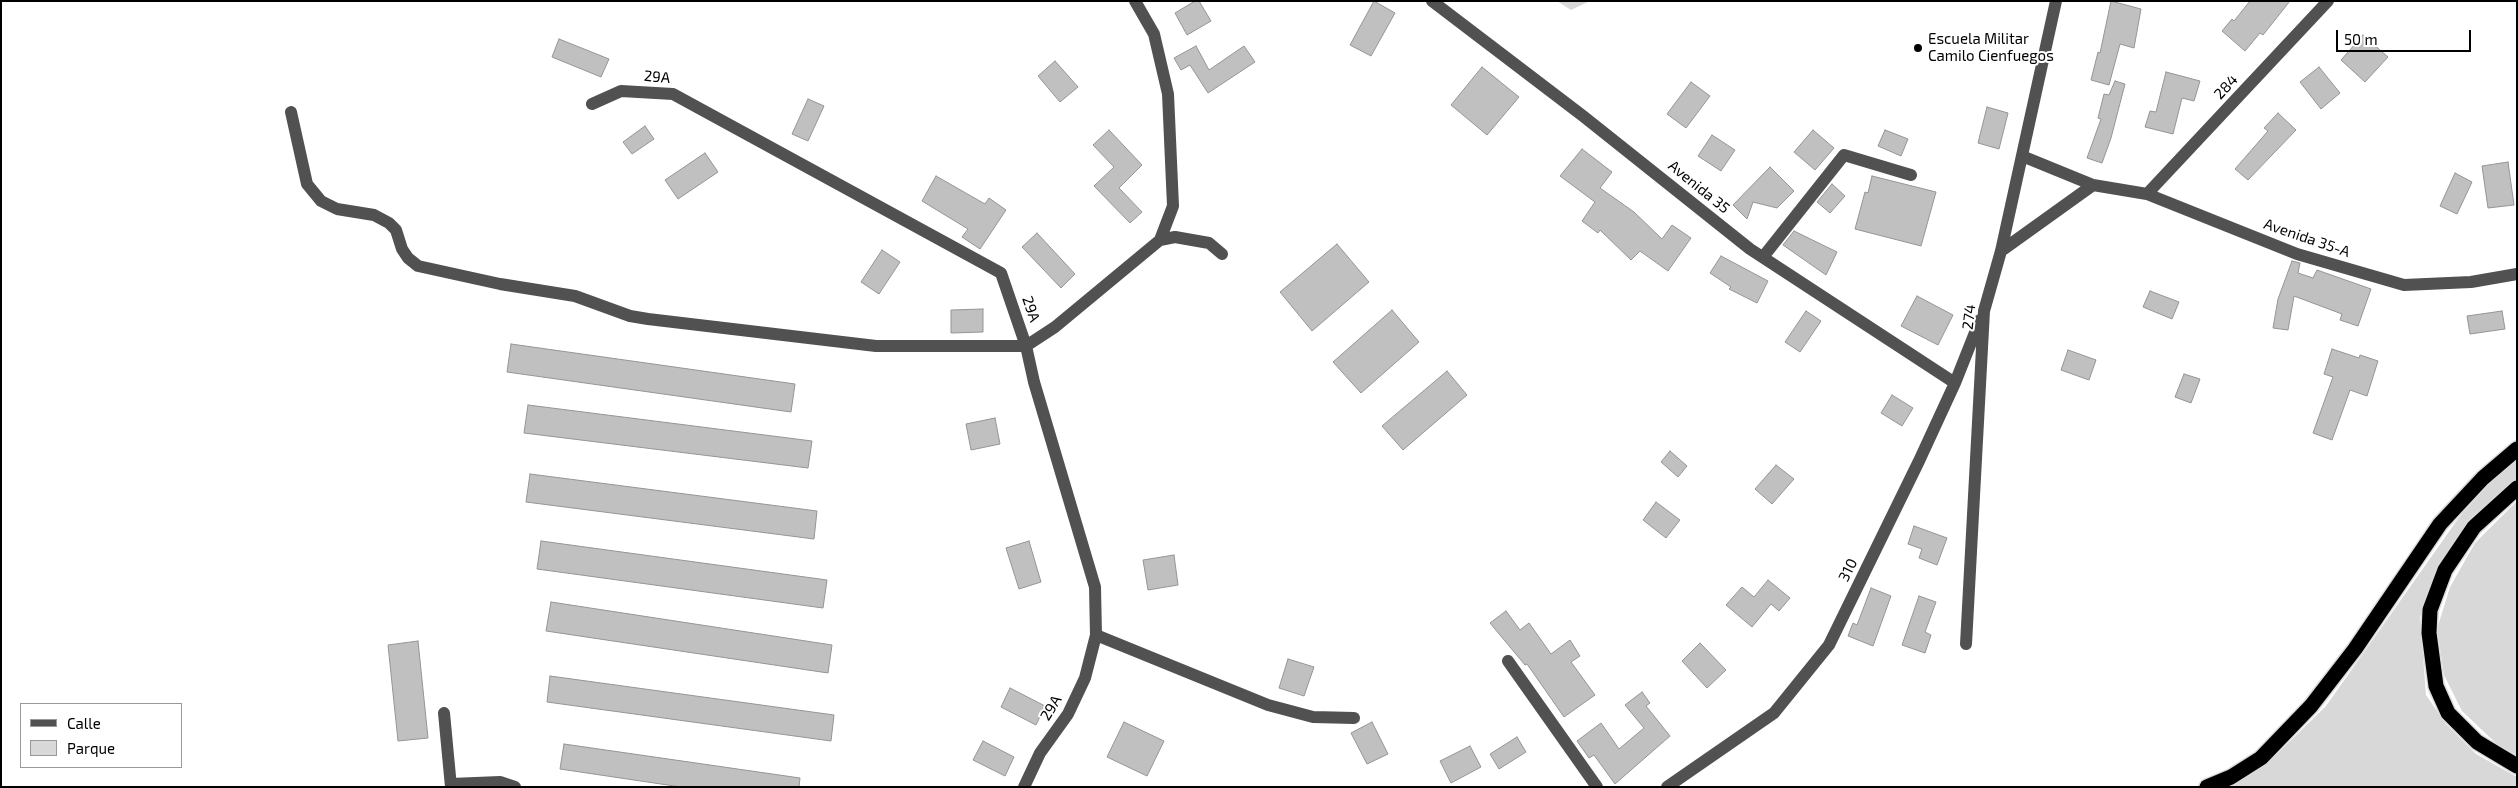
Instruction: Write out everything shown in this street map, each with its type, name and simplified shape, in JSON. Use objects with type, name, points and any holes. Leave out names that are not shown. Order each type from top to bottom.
[{"type":"highway","points":[[2206,787],[2231,776],[2261,758],[2311,706],[2355,649],[2440,524],[2483,478],[2517,449]]},
{"type":"highway","points":[[2517,488],[2474,528],[2445,570],[2430,610],[2429,633],[2436,686],[2448,713],[2477,742],[2517,766]]},
{"type":"street","points":[[1136,1],[1154,34],[1168,94],[1173,206],[1160,240]]},
{"type":"street","name":"Avenida 35","points":[[1432,1],[1763,257],[1955,383]]},
{"type":"street","name":"274","points":[[1966,644],[1984,311],[2001,251],[2056,1]]},
{"type":"street","name":"284","points":[[2148,194],[2328,1]]},
{"type":"street","name":"29A","points":[[592,104],[621,91],[673,94],[1001,273],[1026,346],[1034,382],[1095,588],[1096,634],[1082,685],[1068,714],[1040,753],[1024,787]]},
{"type":"street","points":[[291,112],[307,184],[321,201],[337,209],[374,215],[389,223],[396,230],[402,249],[408,258],[418,266],[430,270],[575,296],[630,316],[716,328],[876,346],[1026,346],[1055,327],[1160,240],[1175,237],[1208,243],[1222,254]]},
{"type":"street","points":[[1763,257],[1844,155],[1912,175]]},
{"type":"street","name":"Avenida 35-A","points":[[2022,156],[2093,185],[2148,194],[2297,254],[2404,285],[2471,282],[2517,274]]},
{"type":"street","points":[[2001,251],[2093,185]]},
{"type":"street","name":"310","points":[[1667,787],[1774,713],[1829,645],[1955,383],[1984,311]]},
{"type":"street","points":[[1096,634],[1268,705],[1313,717],[1354,718]]},
{"type":"street","points":[[1508,661],[1597,787]]},
{"type":"street","points":[[444,713],[451,786],[500,782],[515,787]]},
{"type":"green space","points":[[1557,1],[1590,1],[1571,10]]},
{"type":"green space","points":[[2517,460],[2517,480],[2472,517],[2436,571],[2420,617],[2426,695],[2446,724],[2476,754],[2517,777],[2517,786],[2225,787],[2274,757],[2326,706],[2460,516],[2502,470]]},
{"type":"green space","points":[[2517,501],[2517,755],[2500,747],[2462,711],[2444,675],[2437,629],[2450,587],[2475,543]]},
{"type":"building","points":[[1195,1],[1199,1],[1211,21],[1187,35],[1175,13]]},
{"type":"building","points":[[1374,1],[1395,13],[1371,56],[1350,45]]},
{"type":"building","points":[[2111,1],[2141,9],[2134,48],[2120,44],[2109,85],[2091,80],[2098,52],[2100,53]]},
{"type":"building","points":[[2250,1],[2290,1],[2263,35],[2260,33],[2245,51],[2222,31],[2232,19],[2234,21]]},
{"type":"building","points":[[2363,35],[2388,57],[2365,82],[2341,60]]},
{"type":"building","points":[[559,39],[609,59],[601,77],[552,57]]},
{"type":"building","points":[[1196,46],[1209,70],[1244,46],[1255,62],[1208,93],[1190,65],[1181,70],[1174,58]]},
{"type":"building","points":[[1055,61],[1078,87],[1060,102],[1038,76]]},
{"type":"building","points":[[1482,67],[1519,97],[1487,135],[1451,105]]},
{"type":"building","points":[[2319,67],[2340,93],[2321,109],[2300,82]]},
{"type":"building","points":[[2166,72],[2200,81],[2194,101],[2182,98],[2173,134],[2145,127],[2150,111],[2156,112]]},
{"type":"building","points":[[2115,81],[2125,84],[2111,138],[2102,163],[2087,158],[2101,119],[2098,118],[2104,94],[2109,95]]},
{"type":"building","points":[[1691,82],[1710,96],[1686,128],[1667,114]]},
{"type":"building","points":[[808,99],[824,106],[808,141],[792,134]]},
{"type":"building","points":[[1987,107],[2008,113],[1999,149],[1978,143]]},
{"type":"building","points":[[2278,113],[2296,130],[2248,180],[2235,169],[2268,131],[2264,128]]},
{"type":"building","points":[[645,126],[654,139],[632,154],[623,142]]},
{"type":"building","points":[[1109,130],[1142,165],[1119,188],[1142,212],[1130,223],[1094,186],[1114,167],[1093,145]]},
{"type":"building","points":[[1813,130],[1834,148],[1815,170],[1794,152]]},
{"type":"building","points":[[1885,130],[1908,139],[1901,156],[1878,146]]},
{"type":"building","points":[[1712,135],[1735,150],[1721,171],[1698,156]]},
{"type":"building","points":[[1582,149],[1612,172],[1600,188],[1634,212],[1662,239],[1672,225],[1691,238],[1668,271],[1640,251],[1631,260],[1600,230],[1598,233],[1582,221],[1595,202],[1560,176]]},
{"type":"building","points":[[705,153],[718,172],[678,199],[665,180]]},
{"type":"building","points":[[2508,162],[2514,205],[2488,208],[2482,166]]},
{"type":"building","points":[[1770,167],[1794,191],[1777,208],[1753,202],[1747,219],[1733,205]]},
{"type":"building","points":[[2455,173],[2472,182],[2457,214],[2440,206]]},
{"type":"building","points":[[936,176],[985,204],[989,198],[1006,210],[980,249],[962,237],[968,229],[922,201]]},
{"type":"building","points":[[1872,176],[1936,192],[1921,246],[1855,229],[1865,192],[1868,193]]},
{"type":"building","points":[[1832,184],[1845,196],[1830,213],[1817,202]]},
{"type":"building","points":[[1794,231],[1837,252],[1826,275],[1783,245]]},
{"type":"building","points":[[1037,233],[1075,274],[1061,288],[1022,247]]},
{"type":"building","points":[[1337,244],[1369,282],[1312,331],[1280,292]]},
{"type":"building","points":[[882,250],[900,262],[879,294],[861,282]]},
{"type":"building","points":[[1721,256],[1768,281],[1757,303],[1729,289],[1731,287],[1710,273]]},
{"type":"building","points":[[2292,261],[2300,263],[2298,273],[2313,278],[2317,270],[2371,289],[2358,326],[2340,320],[2342,314],[2294,296],[2288,330],[2273,328],[2278,299]]},
{"type":"building","points":[[2150,291],[2179,302],[2172,319],[2143,307]]},
{"type":"building","points":[[1917,296],[1953,315],[1938,345],[1901,326]]},
{"type":"building","points":[[983,309],[983,332],[951,333],[951,310]]},
{"type":"building","points":[[1392,310],[1419,342],[1361,393],[1333,362]]},
{"type":"building","points":[[1806,311],[1821,321],[1800,352],[1785,342]]},
{"type":"building","points":[[2502,311],[2505,329],[2470,334],[2467,316]]},
{"type":"building","points":[[511,344],[795,384],[791,412],[507,372]]},
{"type":"building","points":[[2332,349],[2359,358],[2360,355],[2378,361],[2367,396],[2350,390],[2332,440],[2313,433],[2333,377],[2324,374]]},
{"type":"building","points":[[2068,350],[2096,360],[2089,380],[2061,370]]},
{"type":"building","points":[[1447,371],[1467,395],[1403,450],[1382,426]]},
{"type":"building","points":[[2184,374],[2200,379],[2191,403],[2175,397]]},
{"type":"building","points":[[1892,395],[1913,408],[1902,426],[1881,413]]},
{"type":"building","points":[[528,405],[812,441],[808,468],[524,433]]},
{"type":"building","points":[[995,418],[1000,444],[971,450],[966,424]]},
{"type":"building","points":[[1670,451],[1687,466],[1678,477],[1661,462]]},
{"type":"building","points":[[1776,465],[1794,479],[1772,504],[1755,489]]},
{"type":"building","points":[[530,474],[817,511],[814,539],[526,502]]},
{"type":"building","points":[[1656,502],[1680,520],[1666,538],[1643,520]]},
{"type":"building","points":[[1914,526],[1947,538],[1937,565],[1919,558],[1922,549],[1908,544]]},
{"type":"building","points":[[541,541],[827,580],[823,608],[537,569]]},
{"type":"building","points":[[1029,541],[1041,582],[1019,589],[1006,548]]},
{"type":"building","points":[[1174,555],[1178,585],[1148,590],[1143,560]]},
{"type":"building","points":[[1768,580],[1790,598],[1779,611],[1771,604],[1752,627],[1726,605],[1742,587],[1754,597]]},
{"type":"building","points":[[1871,588],[1891,596],[1873,646],[1848,636],[1853,623],[1857,625]]},
{"type":"building","points":[[1919,596],[1936,602],[1925,632],[1931,635],[1925,653],[1902,645]]},
{"type":"building","points":[[551,602],[832,645],[828,673],[546,631]]},
{"type":"building","points":[[1506,611],[1520,630],[1529,623],[1551,654],[1570,640],[1580,656],[1571,662],[1595,695],[1564,717],[1527,664],[1525,665],[1490,623]]},
{"type":"building","points":[[418,641],[428,738],[398,741],[388,645]]},
{"type":"building","points":[[1700,643],[1726,670],[1707,688],[1682,661]]},
{"type":"building","points":[[1288,659],[1314,667],[1304,696],[1279,688]]},
{"type":"building","points":[[550,676],[834,715],[831,741],[547,702]]},
{"type":"building","points":[[1010,688],[1045,706],[1036,725],[1001,707]]},
{"type":"building","points":[[1642,692],[1650,703],[1646,706],[1670,736],[1615,784],[1594,755],[1589,758],[1577,741],[1601,723],[1619,749],[1644,728],[1625,705]]},
{"type":"building","points":[[1124,722],[1164,741],[1147,776],[1107,757]]},
{"type":"building","points":[[1372,722],[1388,754],[1367,764],[1351,733]]},
{"type":"building","points":[[1517,737],[1526,752],[1499,769],[1490,754]]},
{"type":"building","points":[[983,741],[1014,757],[1005,776],[973,760]]},
{"type":"building","points":[[564,744],[800,778],[799,787],[681,787],[560,769]]},
{"type":"building","points":[[1470,746],[1481,767],[1451,783],[1440,761]]},
{"type":"place","name":"Escuela Militar Camilo Cienfuegos","points":[[1918,48]]}]
